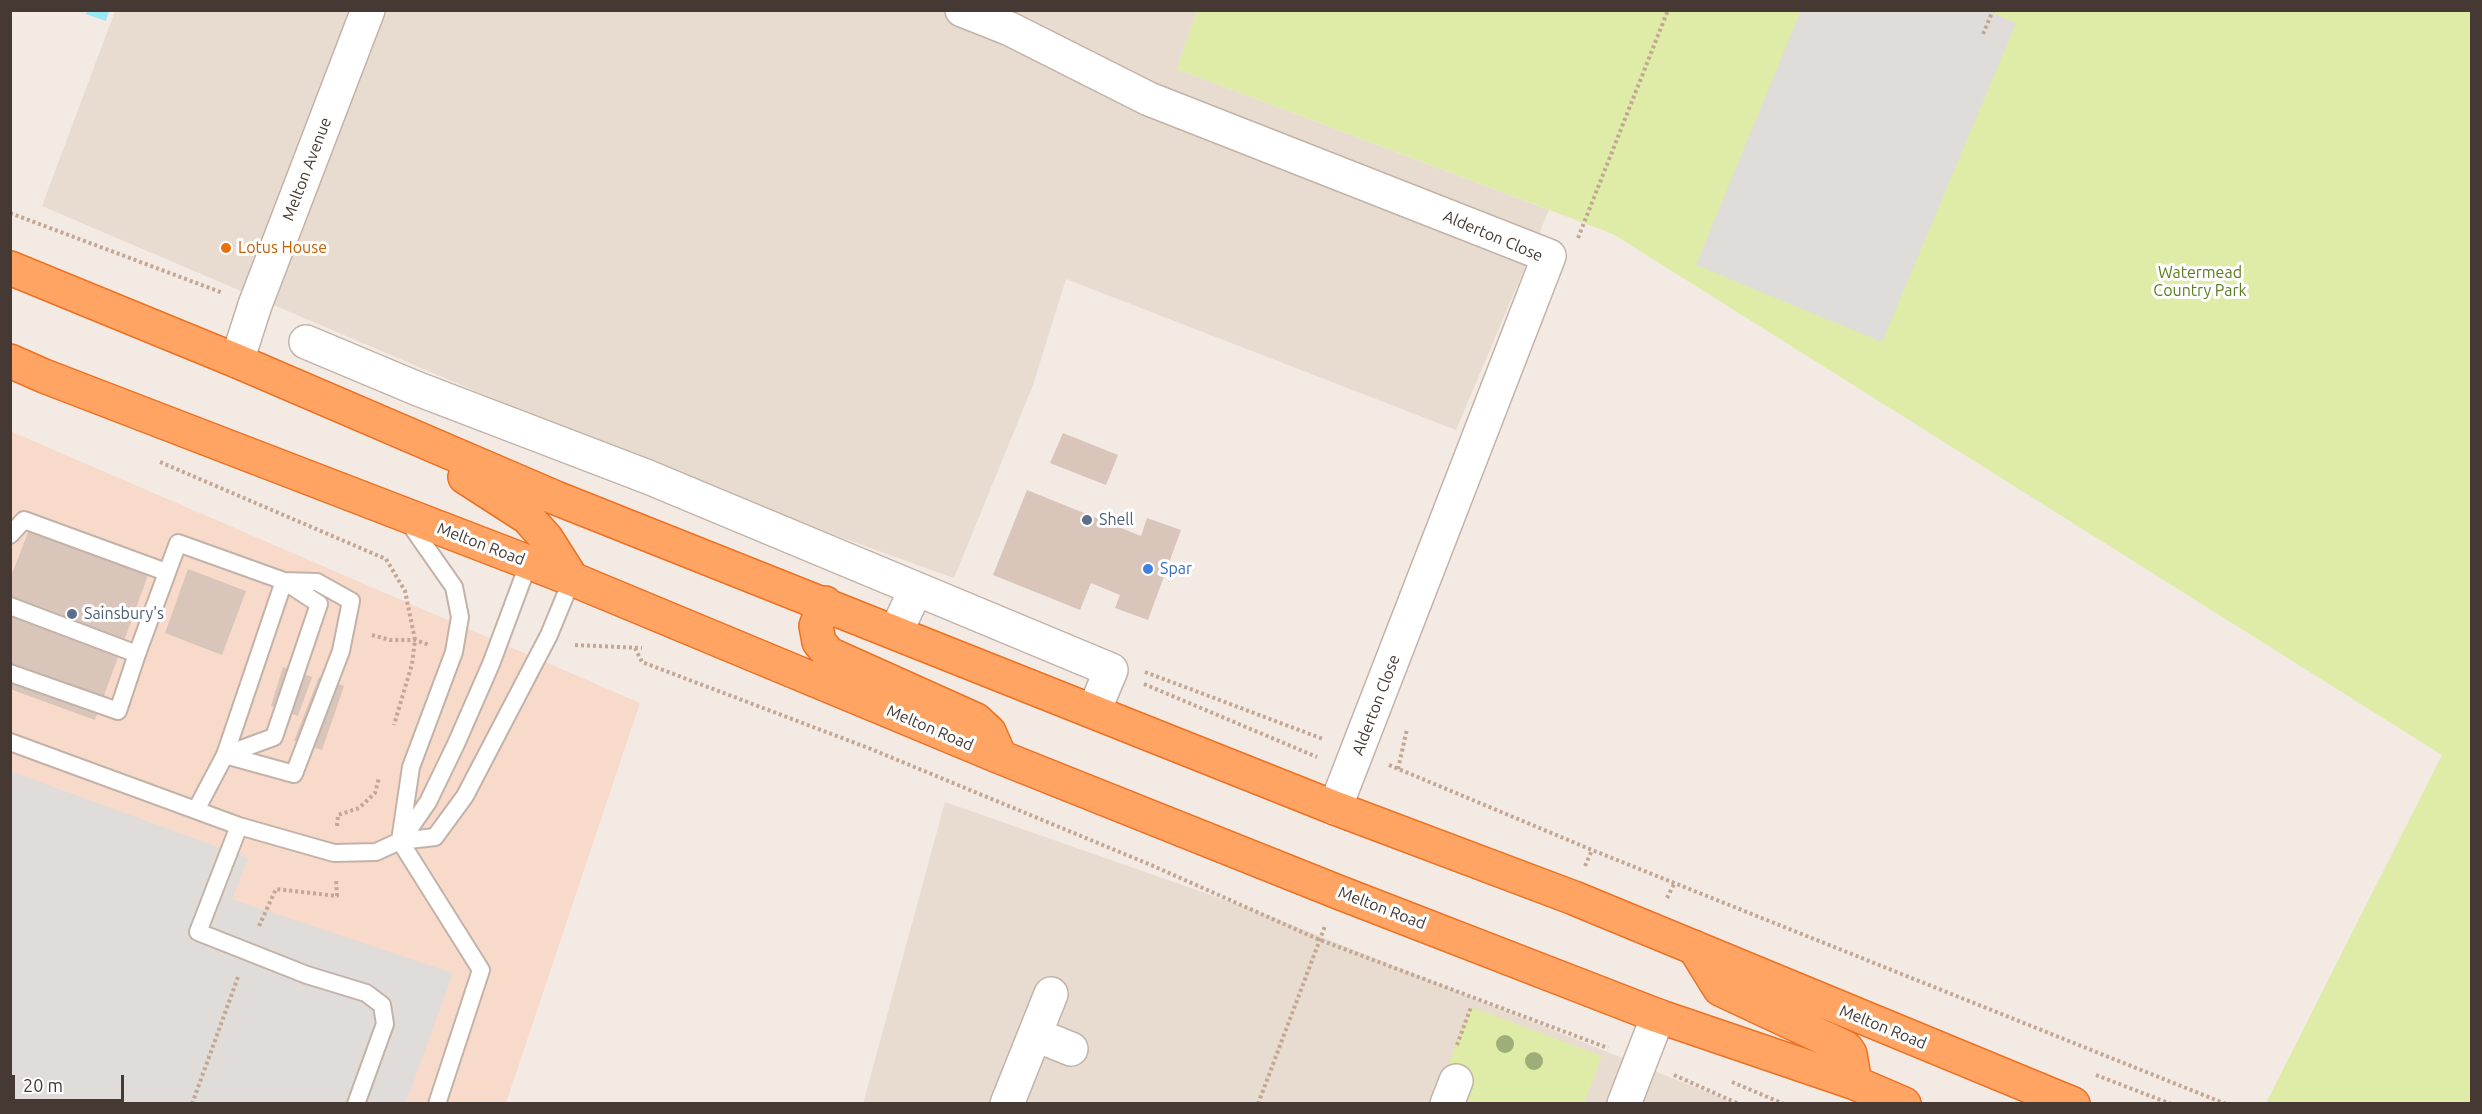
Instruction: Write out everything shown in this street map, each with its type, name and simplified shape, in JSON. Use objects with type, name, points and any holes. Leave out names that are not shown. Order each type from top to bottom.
[{"type":"highway","name":"Melton Road","points":[[10,268],[237,361],[398,432],[592,511],[1335,808],[1547,887],[1694,947],[1784,987],[2073,1104]]},
{"type":"highway","name":"Melton Road","points":[[10,361],[403,514],[539,553],[572,579],[1000,757],[1338,892],[1658,1016],[1855,1083],[1904,1104]]},
{"type":"highway","points":[[398,432],[527,517],[539,553],[592,511]]},
{"type":"highway","points":[[825,603],[816,626],[819,642],[829,654],[976,720],[989,732],[1000,757]]},
{"type":"highway","name":"Melton Road","points":[[1694,947],[1720,989],[1846,1048],[1850,1054],[1855,1083]]},
{"type":"street","name":"Melton Avenue","points":[[237,361],[255,304],[368,10]]},
{"type":"street","name":"Alderton Close","points":[[962,10],[1010,28],[1149,99],[1549,256],[1335,808]]},
{"type":"street","points":[[306,342],[418,389],[648,477],[915,591],[1111,670],[1094,711]]},
{"type":"street","points":[[398,432],[418,389]]},
{"type":"street","points":[[896,632],[915,591]]},
{"type":"street","points":[[1007,1104],[1052,994]]},
{"type":"street","points":[[1624,1104],[1658,1016]]},
{"type":"street","points":[[1036,1035],[1071,1049]]},
{"type":"lane","points":[[403,514],[454,587],[460,617],[454,652],[411,767],[400,841],[481,970],[437,1104]]},
{"type":"lane","points":[[10,536],[24,520],[166,572]]},
{"type":"lane","points":[[10,673],[118,711],[136,654],[178,543],[284,581],[319,604],[274,737],[225,755]]},
{"type":"lane","points":[[400,841],[428,802],[456,744],[539,553]]},
{"type":"lane","points":[[10,742],[239,826],[334,853],[376,852],[400,841],[435,837],[465,796],[549,635],[572,579]]},
{"type":"lane","points":[[196,810],[225,755],[284,581]]},
{"type":"lane","points":[[225,755],[294,774],[341,651],[351,601],[317,582],[284,581]]},
{"type":"lane","points":[[10,606],[136,654]]},
{"type":"lane","points":[[239,826],[198,932],[307,975],[366,993],[382,1005],[385,1024],[356,1104]]},
{"type":"path","points":[[1983,34],[1993,10]]},
{"type":"path","points":[[10,213],[255,304]]},
{"type":"path","points":[[150,458],[386,559],[405,591],[415,640],[412,664],[393,729]]},
{"type":"path","points":[[574,645],[604,645],[634,650],[642,662],[969,789],[1151,864],[1320,940],[1429,983],[1640,1060],[1739,1104]]},
{"type":"path","points":[[1111,670],[1114,660],[1358,752],[1592,850],[2226,1104]]},
{"type":"path","points":[[334,853],[338,815],[358,808],[375,793],[381,771]]},
{"type":"path","points":[[1585,867],[1592,850]]},
{"type":"path","points":[[1258,1104],[1338,892]]},
{"type":"shaded area","points":[[1197,10],[1177,69],[1549,210],[1456,430],[1066,279],[1033,385],[954,578],[695,485],[42,206],[115,11]]},
{"type":"shaded area","points":[[1801,10],[1988,11],[2016,23],[1882,342],[1696,265]]},
{"type":"shaded area","points":[[10,431],[640,703],[506,1103],[11,1103]]},
{"type":"shaded area","points":[[10,771],[248,858],[232,899],[453,973],[406,1103],[11,1103]]},
{"type":"shaded area","points":[[945,802],[1265,914],[1734,1103],[863,1104]]},
{"type":"green space","name":"Watermead Country Park","points":[[1197,10],[2471,11],[2471,1103],[2266,1103],[2442,755],[1613,234],[1177,69]]},
{"type":"green space","points":[[1471,1007],[1602,1056],[1584,1103],[1447,1103],[1444,1076]]},
{"type":"water","points":[[87,10],[109,11],[106,21],[86,14]]},
{"type":"building","points":[[1063,433],[1118,455],[1106,485],[1050,463]]},
{"type":"building","points":[[1027,490],[1141,536],[1147,518],[1181,530],[1148,620],[1115,608],[1120,595],[1091,583],[1080,610],[993,575]]},
{"type":"building","name":"Sainsbury's","points":[[32,522],[151,567],[95,720],[10,689],[10,579]]},
{"type":"building","points":[[188,569],[246,591],[222,655],[165,633]]},
{"type":"building","points":[[283,667],[312,677],[298,716],[271,706]]},
{"type":"building","points":[[319,677],[344,686],[322,750],[294,741]]},
{"type":"place","name":"Lotus House","points":[[226,248]]},
{"type":"place","name":"Shell","points":[[1087,520]]},
{"type":"place","name":"Spar","points":[[1148,569]]},
{"type":"place","name":"Sainsbury's","points":[[72,614]]}]
